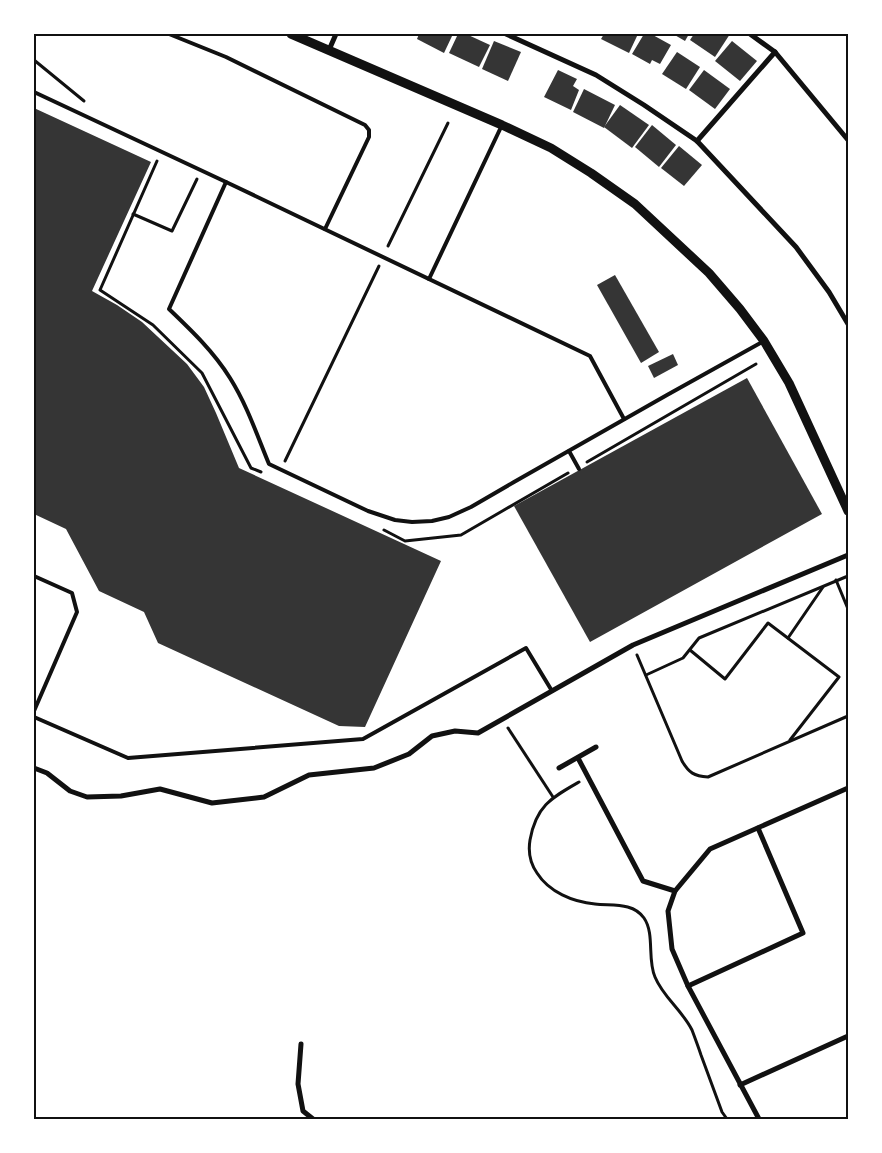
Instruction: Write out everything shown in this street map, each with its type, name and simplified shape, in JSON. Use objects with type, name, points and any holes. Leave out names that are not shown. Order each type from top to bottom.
[{"type":"street","points":[[291,34],[502,124],[551,148],[635,204],[709,273],[764,341],[789,383],[848,511]]},
{"type":"street","points":[[328,50],[336,34]]},
{"type":"street","points":[[506,34],[596,75],[697,141],[796,247],[829,292],[848,324]]},
{"type":"street","points":[[750,34],[775,52],[848,140]]},
{"type":"street","points":[[697,141],[775,52]]},
{"type":"street","points":[[34,768],[47,773],[70,791],[87,797],[121,796],[160,789],[212,804],[264,797],[309,775],[374,768],[409,754],[432,736],[455,731],[478,733],[633,645],[848,554]]},
{"type":"street","points":[[559,768],[596,747]]},
{"type":"street","points":[[578,758],[643,881],[675,891]]},
{"type":"street","points":[[759,1119],[688,986],[672,949],[668,911],[675,891],[710,849],[848,788]]},
{"type":"street","points":[[688,986],[803,933],[758,828]]},
{"type":"street","points":[[740,1085],[848,1036]]},
{"type":"street","points":[[301,1044],[298,1084],[303,1111],[313,1119]]},
{"type":"lane","points":[[169,34],[235,62],[364,124],[369,130],[369,137],[324,229]]},
{"type":"lane","points":[[34,92],[590,356],[624,419]]},
{"type":"lane","points":[[429,279],[502,124]]},
{"type":"lane","points":[[226,182],[169,309],[202,341],[230,378],[252,421],[269,464],[368,511],[412,522],[432,521],[449,517],[471,507],[764,341]]},
{"type":"lane","points":[[569,451],[578,468]]},
{"type":"lane","points":[[34,576],[72,593],[77,612],[34,711]]},
{"type":"lane","points":[[34,717],[128,758],[363,740],[526,648],[552,691]]},
{"type":"path","points":[[161,152],[100,290],[152,325],[202,373],[251,468],[276,480],[448,123]]},
{"type":"path","points":[[380,528],[405,540],[461,535],[756,364]]},
{"type":"path","points":[[646,675],[683,658],[699,638],[848,576]]},
{"type":"path","points":[[836,580],[848,609]]},
{"type":"path","points":[[788,638],[824,586]]},
{"type":"path","points":[[690,650],[725,679],[768,623],[839,677],[790,741]]},
{"type":"path","points":[[633,645],[682,761],[688,770],[699,776],[708,777],[848,716]]},
{"type":"path","points":[[502,720],[553,797]]},
{"type":"path","points":[[588,777],[553,797],[542,808],[528,849],[535,870],[542,880],[558,893],[592,904],[632,908],[645,920],[648,927],[654,976],[692,1030],[718,1102],[727,1119]]},
{"type":"building","points":[[419,34],[453,34],[444,53],[417,39]]},
{"type":"building","points":[[458,34],[466,34],[490,45],[479,67],[449,53]]},
{"type":"building","points":[[604,34],[638,34],[629,53],[601,39]]},
{"type":"building","points":[[644,34],[651,34],[671,45],[660,64],[652,60],[650,64],[632,54]]},
{"type":"building","points":[[673,34],[689,34],[685,41]]},
{"type":"building","points":[[694,34],[730,34],[715,57],[690,40]]},
{"type":"building","points":[[494,41],[521,52],[508,81],[482,69]]},
{"type":"building","points":[[732,41],[757,61],[740,81],[715,61]]},
{"type":"building","points":[[677,52],[700,67],[686,89],[662,74]]},
{"type":"building","points":[[558,70],[577,79],[573,86],[579,90],[571,110],[544,97]]},
{"type":"building","points":[[704,70],[730,89],[715,109],[689,90]]},
{"type":"building","points":[[584,89],[615,105],[604,128],[573,112]]},
{"type":"building","points":[[620,105],[649,125],[632,148],[604,127]]},
{"type":"building","points":[[34,108],[151,162],[92,291],[142,322],[187,364],[204,387],[239,468],[441,561],[365,727],[339,726],[158,643],[144,612],[99,591],[66,529],[34,514]]},
{"type":"building","points":[[652,125],[676,145],[659,167],[635,147]]},
{"type":"building","points":[[679,146],[702,165],[684,186],[661,168]]},
{"type":"building","points":[[615,275],[659,352],[641,363],[597,285]]},
{"type":"building","points":[[673,354],[678,365],[654,378],[648,366]]},
{"type":"building","points":[[747,378],[822,514],[590,642],[514,506]]}]
